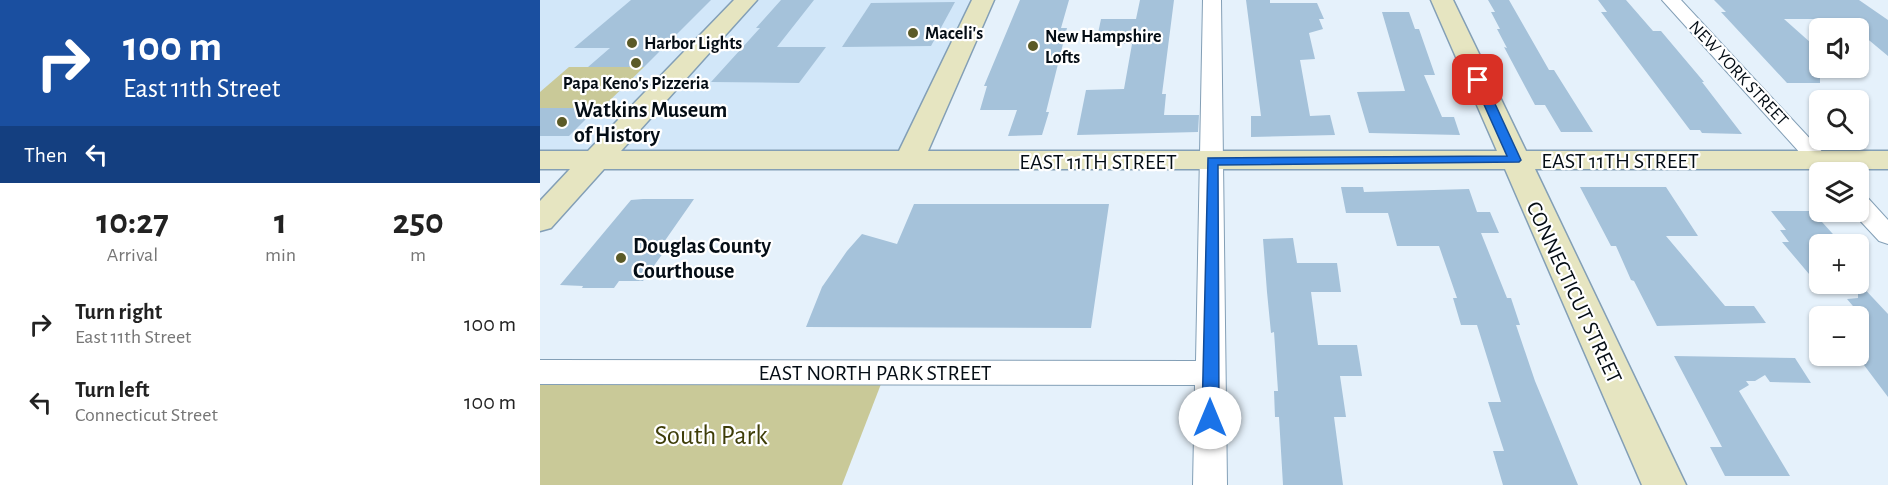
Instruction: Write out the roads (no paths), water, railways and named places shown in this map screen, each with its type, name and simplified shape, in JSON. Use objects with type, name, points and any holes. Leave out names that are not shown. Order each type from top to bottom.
[{"type":"main road","points":[[540,220],[746,0]]},
{"type":"main road","points":[[909,161],[983,0]]},
{"type":"main road","name":"CONNECTICUT STREET","points":[[1442,0],[1664,485]]},
{"type":"main road","name":"EAST 11TH STREET","points":[[540,160],[1515,160],[1809,166]]},
{"type":"main road","name":"EAST 11TH STREET","points":[[1867,162],[1888,160]]},
{"type":"street","points":[[1210,485],[1212,0]]},
{"type":"street","name":"NEW YORK STREET","points":[[1671,0],[1820,162]]},
{"type":"street","points":[[1869,215],[1888,236]]},
{"type":"street","name":"EAST NORTH PARK STREET","points":[[540,372],[1210,373]]},
{"type":"place","name":"Maceli's","points":[[913,33]]},
{"type":"place","name":"Harbor Lights","points":[[632,43]]},
{"type":"place","name":"New Hampshire Lofts","points":[[1033,46]]},
{"type":"place","name":"Papa Keno's Pizzeria","points":[[636,63]]},
{"type":"place","name":"Watkins Museum of History","points":[[562,122]]},
{"type":"place","name":"Douglas County Courthouse","points":[[621,258]]},
{"type":"park label","name":"South Park","points":[[711,435]]}]
